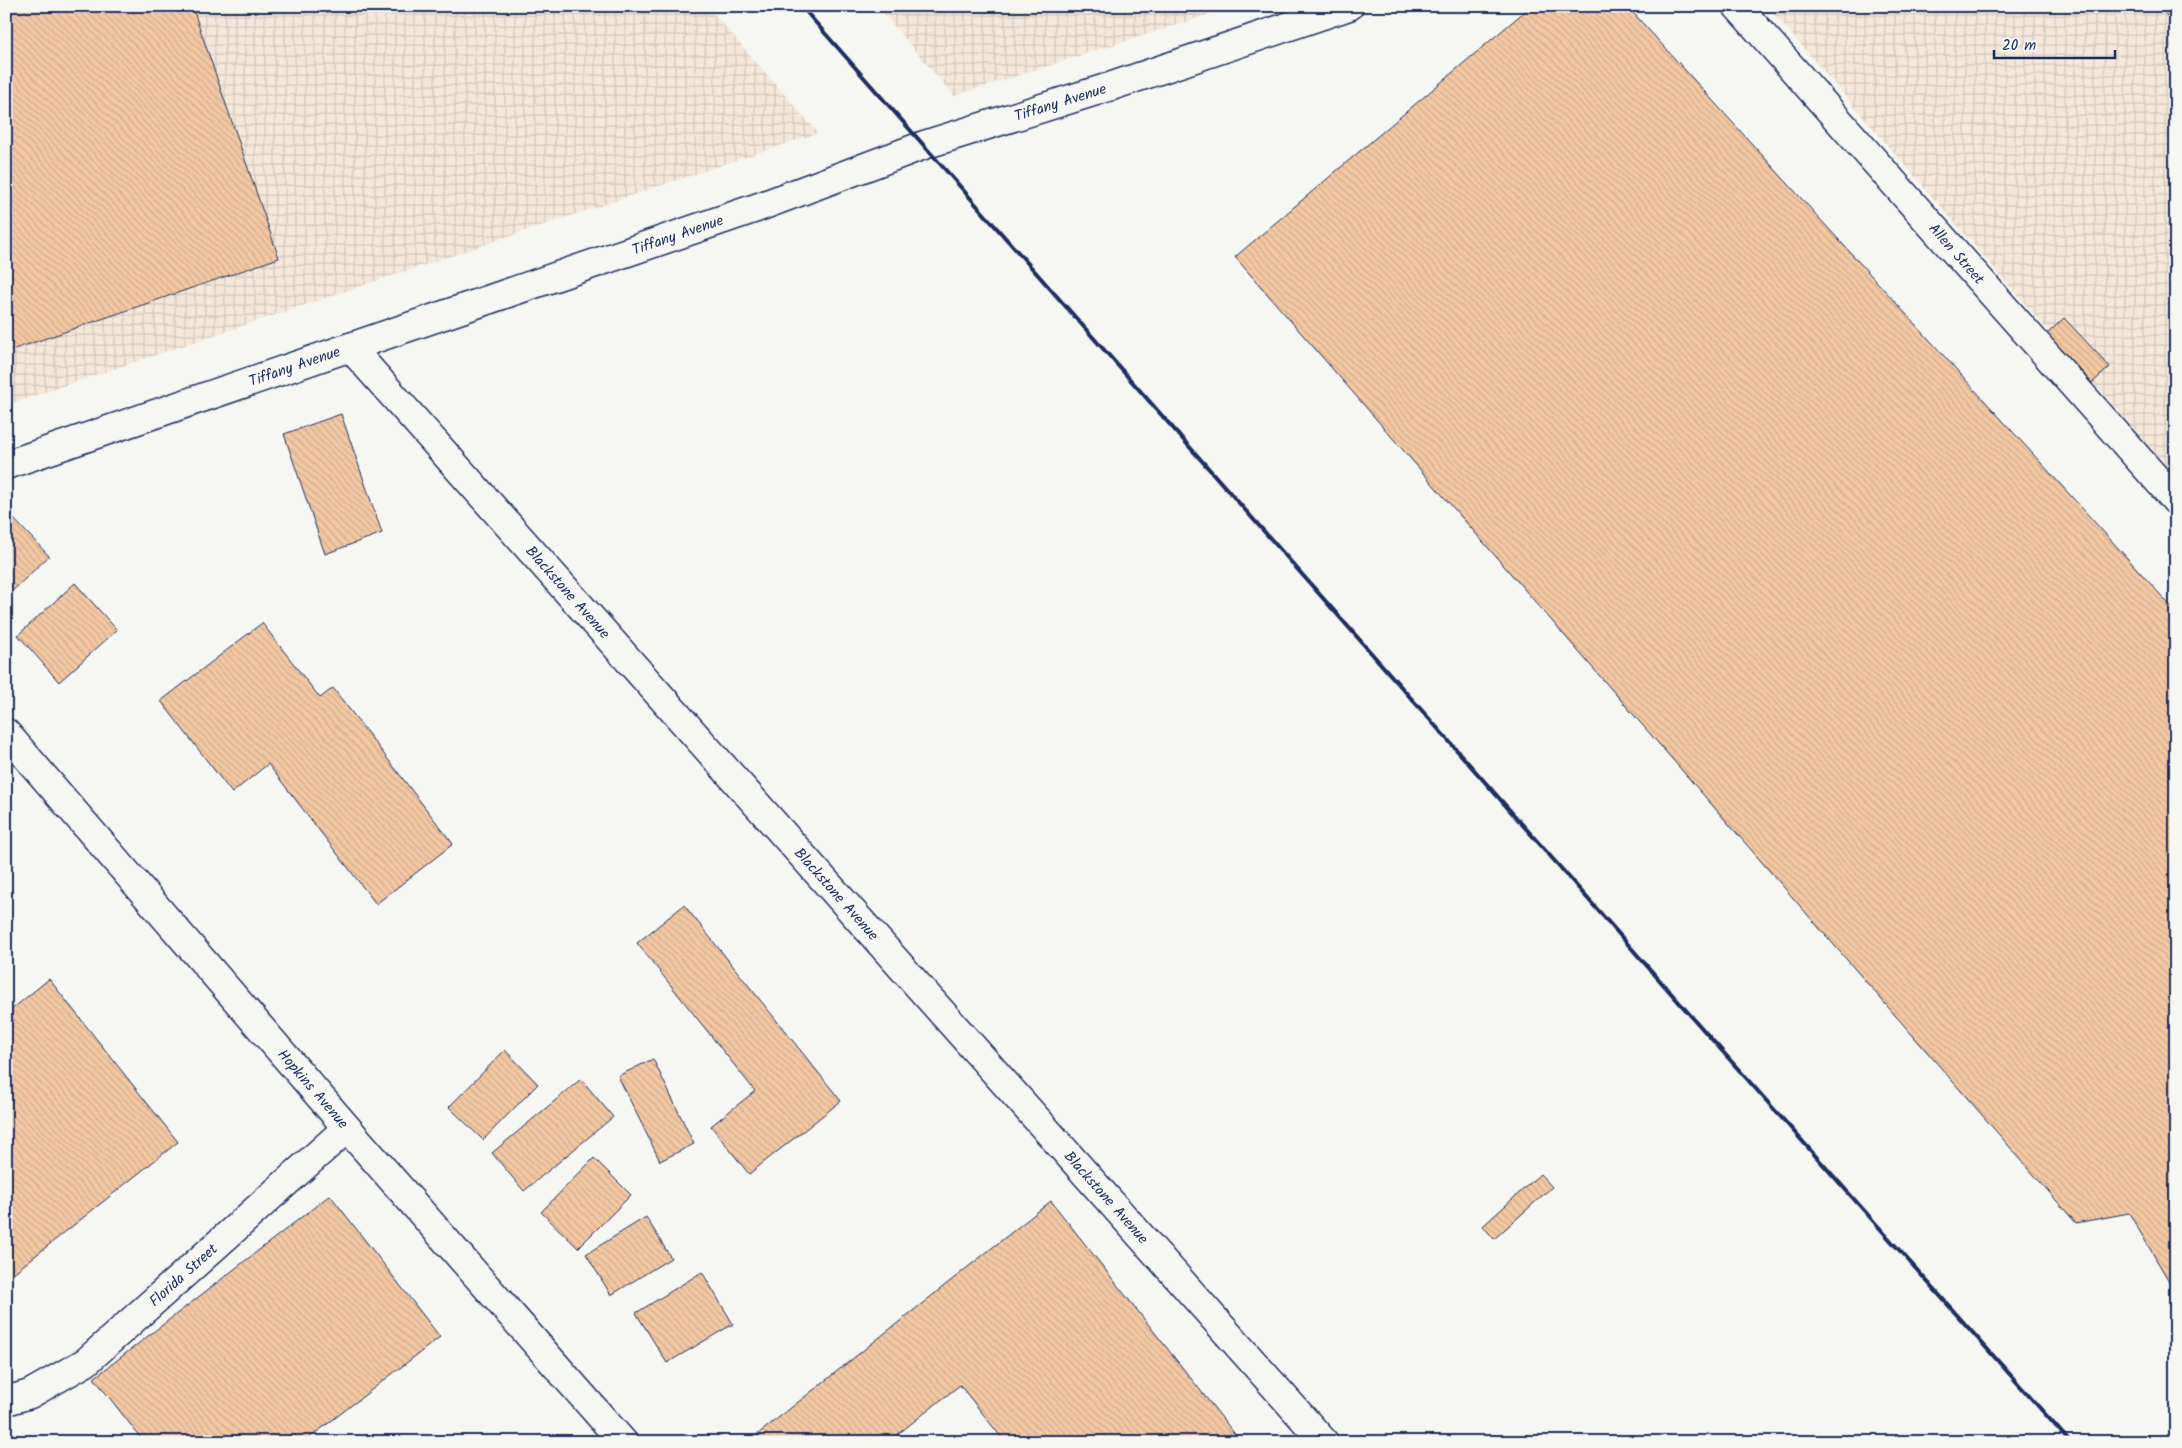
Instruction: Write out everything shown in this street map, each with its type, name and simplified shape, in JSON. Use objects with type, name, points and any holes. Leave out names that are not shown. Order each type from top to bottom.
[{"type":"street","name":"Tiffany Avenue","points":[[6,465],[759,207],[924,145],[1109,87],[1349,6]]},
{"type":"street","name":"Allen Street","points":[[1737,6],[2176,501]]},
{"type":"street","name":"Blackstone Avenue","points":[[350,347],[1324,1442]]},
{"type":"street","name":"Hopkins Avenue","points":[[6,733],[347,1128],[623,1442]]},
{"type":"street","name":"Florida Street","points":[[6,1401],[30,1394],[86,1362],[347,1128]]},
{"type":"shaded area","points":[[6,6],[707,6],[818,133],[6,405]]},
{"type":"shaded area","points":[[877,6],[1235,6],[954,96]]},
{"type":"shaded area","points":[[1767,6],[2176,6],[2176,478]]},
{"type":"building","points":[[6,6],[192,6],[279,258],[6,352]]},
{"type":"building","points":[[1531,6],[1627,6],[2176,612],[2176,1286],[2173,1288],[2129,1213],[2076,1223],[1235,257]]},
{"type":"building","points":[[2171,6],[2176,6],[2176,26],[2164,12]]},
{"type":"building","points":[[2064,318],[2110,367],[2092,383],[2047,334]]},
{"type":"building","points":[[341,414],[382,533],[325,554],[284,434]]},
{"type":"building","points":[[10,515],[49,556],[6,597],[6,519]]},
{"type":"building","points":[[75,583],[117,630],[59,682],[18,635]]},
{"type":"building","points":[[262,623],[320,698],[333,688],[453,844],[376,904],[268,764],[232,793],[161,701]]},
{"type":"building","points":[[684,905],[841,1101],[749,1174],[711,1126],[755,1091],[637,943]]},
{"type":"building","points":[[49,979],[178,1142],[6,1279],[6,1014]]},
{"type":"building","points":[[505,1050],[538,1084],[483,1140],[449,1107]]},
{"type":"building","points":[[653,1059],[694,1144],[660,1161],[618,1076]]},
{"type":"building","points":[[581,1079],[613,1117],[524,1191],[492,1153]]},
{"type":"building","points":[[594,1158],[631,1195],[578,1248],[541,1212]]},
{"type":"building","points":[[1540,1174],[1552,1187],[1494,1239],[1483,1226]]},
{"type":"building","points":[[330,1195],[440,1337],[304,1442],[144,1442],[94,1378]]},
{"type":"building","points":[[1051,1201],[1241,1442],[1005,1442],[960,1385],[888,1442],[748,1442]]},
{"type":"building","points":[[646,1217],[671,1258],[611,1295],[586,1254]]},
{"type":"building","points":[[702,1272],[733,1324],[667,1363],[636,1313]]},
{"type":"railway","points":[[801,6],[1707,1034],[2070,1442]]}]
